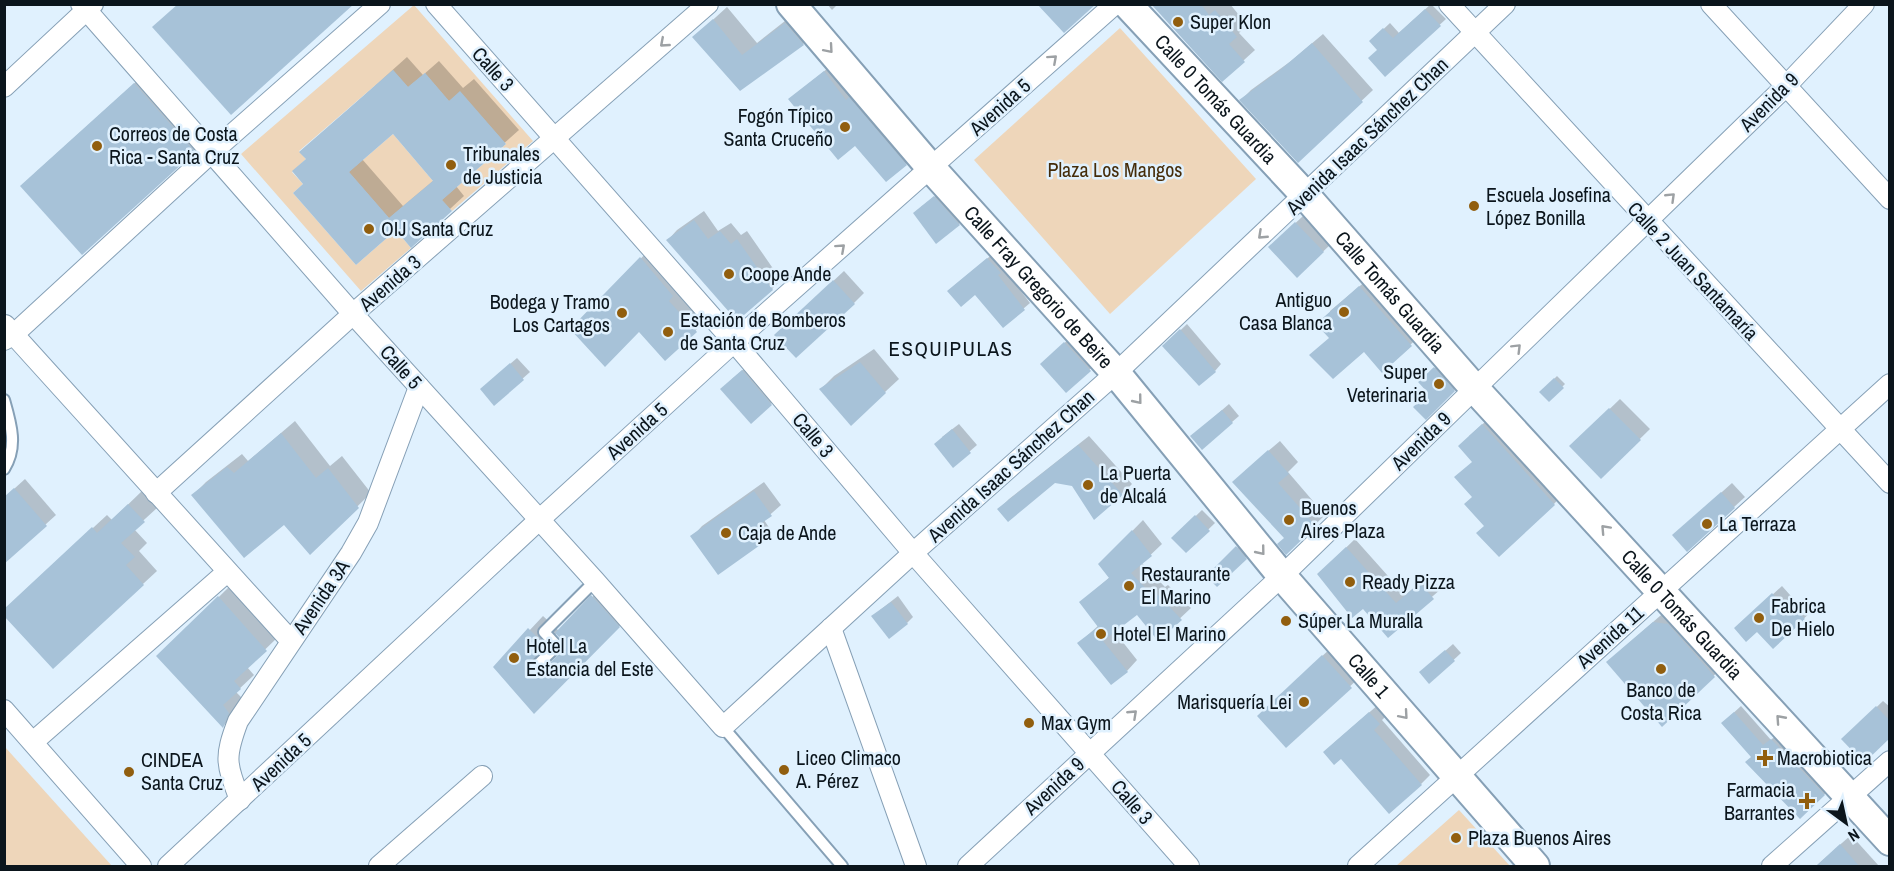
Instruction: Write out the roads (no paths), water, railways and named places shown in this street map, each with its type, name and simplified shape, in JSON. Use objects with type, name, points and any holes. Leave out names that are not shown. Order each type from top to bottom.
[{"type":"street","points":[[4,354],[8,333],[380,4]]},
{"type":"street","name":"Calle 3","points":[[436,4],[734,342],[913,553],[1189,867]]},
{"type":"street","name":"Avenida 3","points":[[156,493],[353,314],[708,4]]},
{"type":"street","name":"Calle Fray Gregorio de Beire","points":[[791,4],[931,168],[1116,373],[1282,576]]},
{"type":"street","name":"Avenida 5","points":[[168,867],[734,342],[1115,4]]},
{"type":"street","name":"Calle 0 Tomás Guardia","points":[[1127,4],[1305,195]]},
{"type":"street","name":"Calle 2 Juan Santamaría","points":[[1449,4],[1890,483]]},
{"type":"street","name":"Avenida Isaac Sánchez Chan","points":[[723,727],[913,553],[1116,373],[1505,4]]},
{"type":"street","points":[[1711,4],[1890,199]]},
{"type":"street","name":"Avenida 9","points":[[968,867],[1282,576],[1786,86],[1864,4]]},
{"type":"street","points":[[4,87],[87,6]]},
{"type":"street","name":"Calle 5","points":[[87,6],[211,153],[353,314],[595,581],[723,727]]},
{"type":"street","name":"Calle Tomás Guardia","points":[[1305,195],[1476,389]]},
{"type":"street","points":[[8,333],[291,641]]},
{"type":"street","name":"Avenida 11","points":[[1358,867],[1890,384]]},
{"type":"street","name":"Avenida 3A","points":[[240,800],[228,769],[229,747],[238,721],[351,553],[368,523],[419,387]]},
{"type":"street","name":"Calle 0 Tomás Guardia","points":[[1476,389],[1890,841]]},
{"type":"street","points":[[33,742],[227,572]]},
{"type":"street","name":"Calle 1","points":[[1282,576],[1535,867]]},
{"type":"street","points":[[831,628],[916,867]]},
{"type":"street","points":[[4,710],[141,867]]},
{"type":"street","points":[[1772,867],[1890,761]]},
{"type":"street","points":[[380,867],[482,776]]},
{"type":"lane","points":[[4,400],[13,433],[10,459],[4,469]]},
{"type":"lane","points":[[533,669],[557,646],[544,632],[595,581]]},
{"type":"lane","points":[[723,727],[842,867]]},
{"type":"place","name":"Super Klon","points":[[1178,22]]},
{"type":"place","name":"Fogón Típico Santa Cruceño","points":[[845,127]]},
{"type":"place","name":"Correos de Costa Rica - Santa Cruz","points":[[97,146]]},
{"type":"place","name":"Tribunales de Justicia","points":[[451,165]]},
{"type":"place","name":"Escuela Josefina López Bonilla","points":[[1474,206]]},
{"type":"place","name":"OIJ Santa Cruz","points":[[369,229]]},
{"type":"place","name":"Coope Ande","points":[[729,274]]},
{"type":"place","name":"Antiguo Casa Blanca","points":[[1344,312]]},
{"type":"place","name":"Bodega y Tramo Los Cartagos","points":[[622,313]]},
{"type":"place","name":"Estación de Bomberos de Santa Cruz","points":[[668,332]]},
{"type":"place","name":"Super Veterinaria","points":[[1439,384]]},
{"type":"place","name":"La Puerta de Alcalá","points":[[1088,485]]},
{"type":"place","name":"Buenos Aires Plaza","points":[[1289,520]]},
{"type":"place","name":"La Terraza","points":[[1707,524]]},
{"type":"place","name":"Caja de Ande","points":[[726,533]]},
{"type":"place","name":"Ready Pizza","points":[[1350,582]]},
{"type":"place","name":"Restaurante El Marino","points":[[1129,586]]},
{"type":"place","name":"Fabrica De Hielo","points":[[1759,618]]},
{"type":"place","name":"Súper La Muralla","points":[[1286,621]]},
{"type":"place","name":"Hotel El Marino","points":[[1101,634]]},
{"type":"place","name":"Hotel La Estancia del Este","points":[[514,658]]},
{"type":"place","name":"Banco de Costa Rica","points":[[1661,669]]},
{"type":"place","name":"Marisquería Lei","points":[[1304,702]]},
{"type":"place","name":"Max Gym","points":[[1029,723]]},
{"type":"place","name":"Macrobiotica","points":[[1765,758]]},
{"type":"place","name":"Liceo Climaco A. Pérez","points":[[784,770]]},
{"type":"place","name":"CINDEA Santa Cruz","points":[[129,772]]},
{"type":"place","name":"Farmacia Barrantes","points":[[1807,801]]},
{"type":"place","name":"Plaza Buenos Aires","points":[[1456,838]]},
{"type":"district","name":"ESQUIPULAS","points":[[951,349]]},
{"type":"park label","name":"Plaza Los Mangos","points":[[1115,170]]}]
